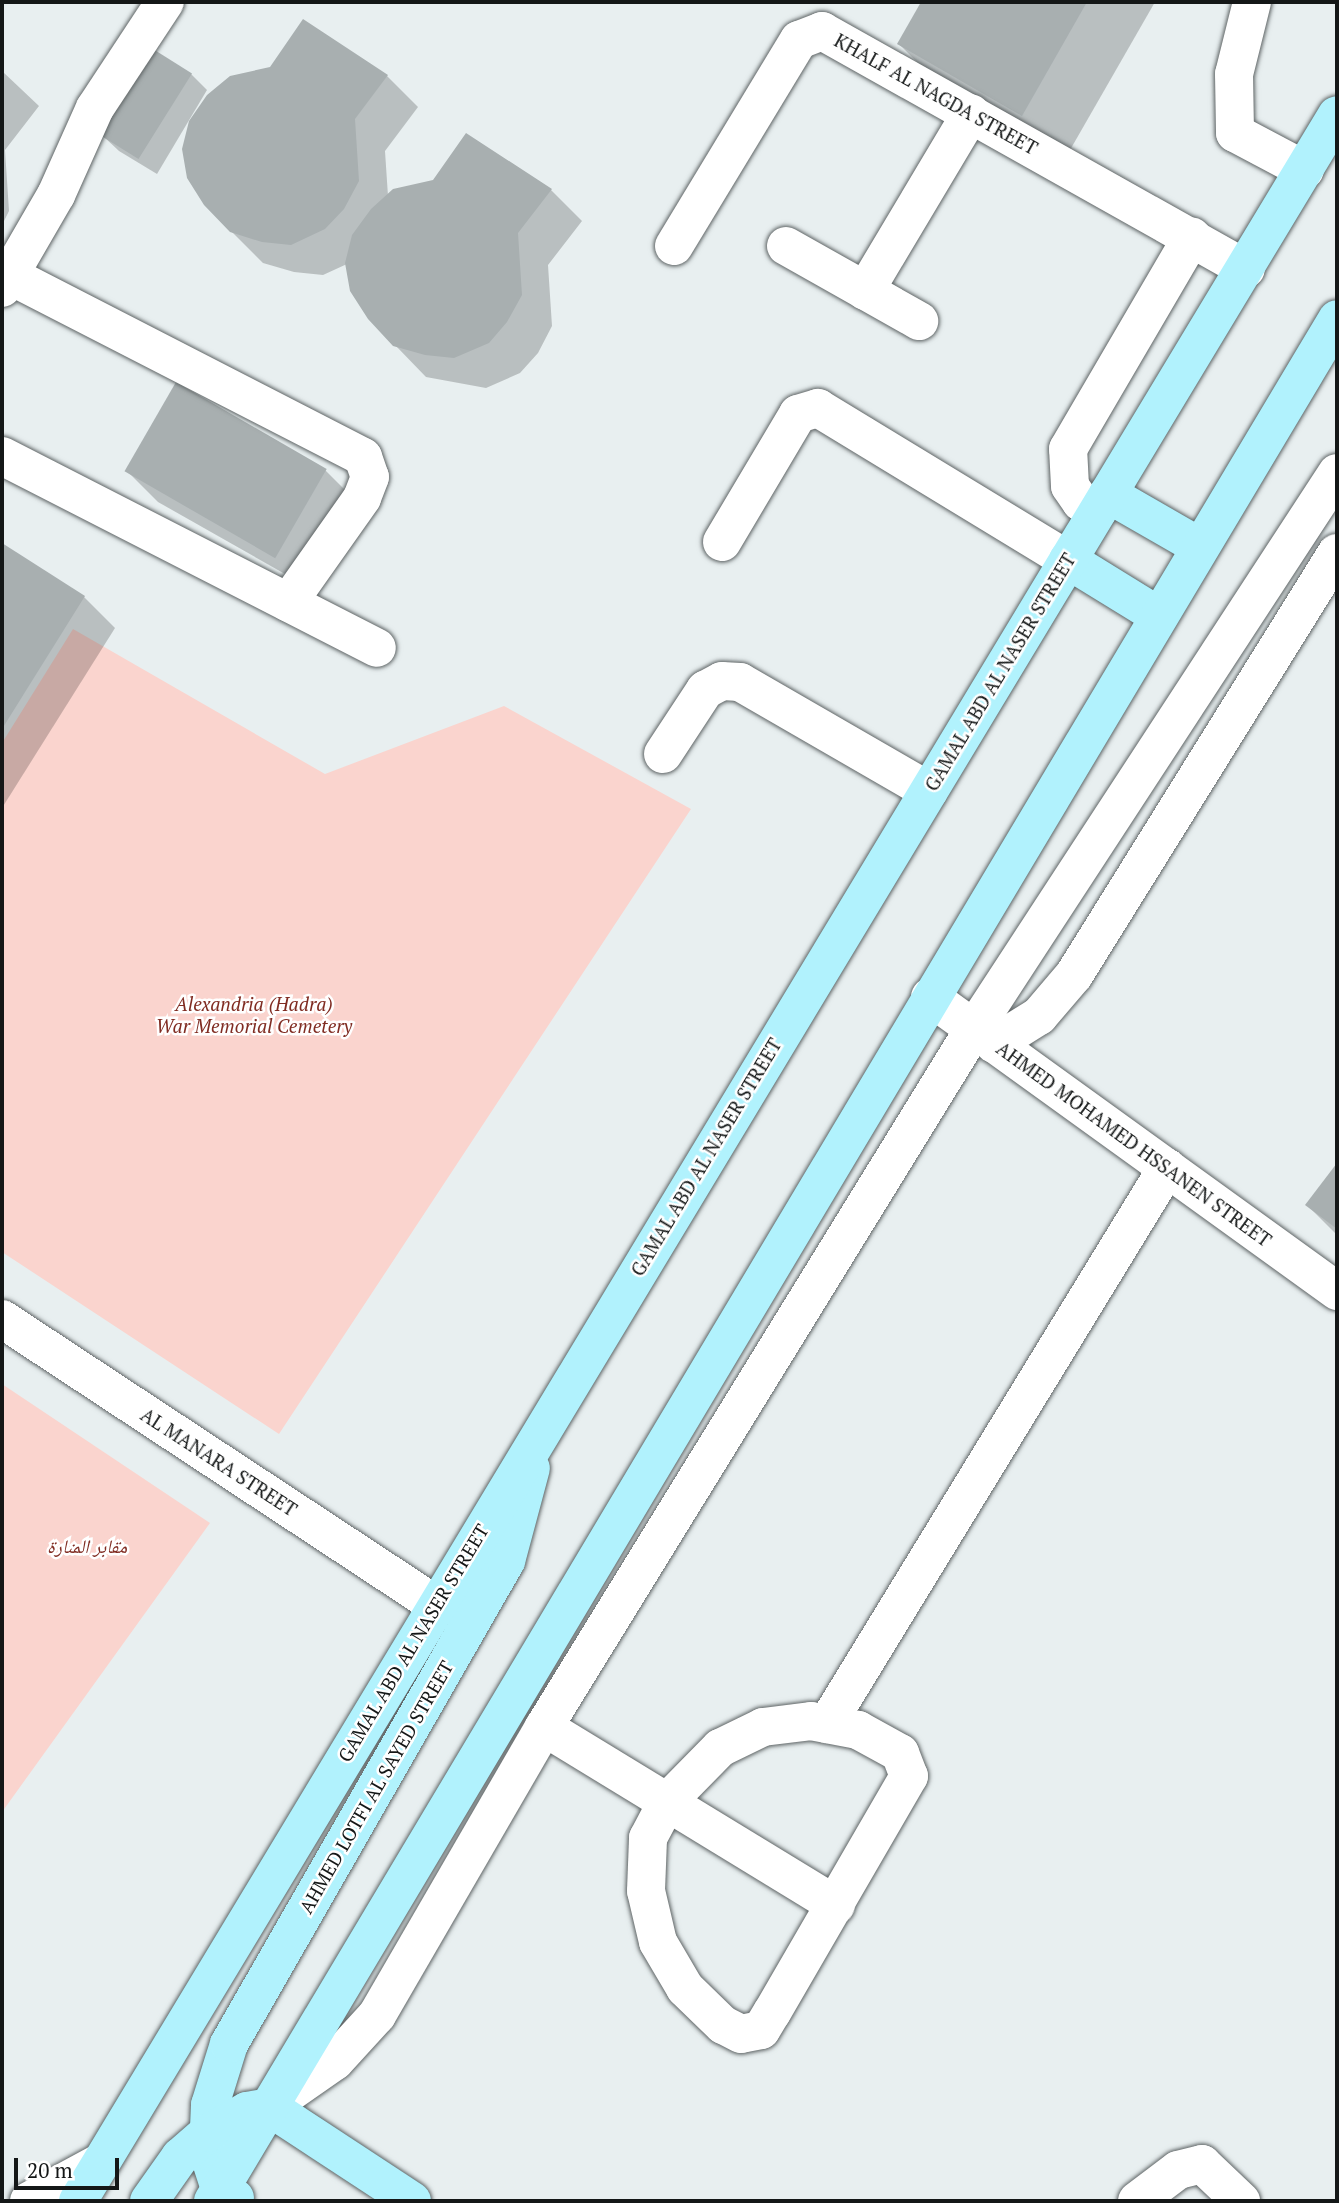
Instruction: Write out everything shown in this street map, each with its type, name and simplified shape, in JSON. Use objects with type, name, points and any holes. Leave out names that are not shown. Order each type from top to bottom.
[{"type":"main road","name":"GAMAL ABD AL NASER STREET","points":[[78,2201],[1337,116]]},
{"type":"main road","points":[[224,2197],[269,2107],[1199,547],[1327,348],[1337,319]]},
{"type":"main road","points":[[1102,503],[1199,547]]},
{"type":"main road","points":[[1068,560],[1159,616]]},
{"type":"main road","name":"AHMED LOTFI AL SAYED STREET","points":[[224,2197],[210,2165],[208,2133],[213,2089],[249,2002],[506,1561],[527,1491],[537,1438]]},
{"type":"main road","points":[[149,2201],[180,2157],[208,2133],[247,2111],[269,2107],[412,2201]]},
{"type":"street","points":[[165,2],[95,108],[56,195],[5,281],[363,457],[370,477],[362,498],[288,603]]},
{"type":"street","points":[[1252,2],[1234,74],[1235,133],[1305,170]]},
{"type":"street","name":"KHALF AL NAGDA STREET","points":[[674,246],[799,40],[806,35],[822,31],[1246,269]]},
{"type":"street","points":[[866,291],[971,113]]},
{"type":"street","points":[[1102,503],[1081,502],[1070,486],[1068,449],[1192,237]]},
{"type":"street","points":[[786,246],[919,321]]},
{"type":"street","points":[[722,542],[798,414],[818,408],[1068,560]]},
{"type":"street","points":[[2,456],[377,648]]},
{"type":"street","points":[[269,2107],[335,2061],[377,2015],[544,1727],[984,1037],[1337,473]]},
{"type":"street","points":[[984,1037],[1039,1016],[1074,975],[1337,553]]},
{"type":"street","points":[[663,754],[705,690],[722,681],[740,682],[929,791]]},
{"type":"street","name":"AHMED MOHAMED HSSANEN STREET","points":[[930,997],[1337,1291]]},
{"type":"street","points":[[827,1724],[1167,1168]]},
{"type":"street","name":"AL MANARA STREET","points":[[2,1319],[436,1605]]},
{"type":"street","points":[[811,1721],[827,1724],[858,1730],[900,1753],[909,1776],[836,1905],[761,2029],[741,2034],[723,2025],[685,1988],[658,1942],[646,1891],[648,1838],[667,1802],[731,1742],[764,1727],[811,1721]]},
{"type":"street","points":[[544,1727],[836,1905]]},
{"type":"street","points":[[29,2201],[101,2162]]},
{"type":"street","points":[[1137,2201],[1178,2170],[1202,2164],[1241,2201]]},
{"type":"green space","name":"Alexandria (Hadra) War Memorial Cemetery","points":[[73,629],[325,774],[504,706],[691,809],[279,1434],[2,1252],[2,743]]},
{"type":"green space","name":"مقابر المنارة","points":[[2,1384],[210,1523],[2,1812]]},
{"type":"building","points":[[921,2],[1087,2],[1022,116],[897,44]]},
{"type":"building","points":[[303,19],[388,75],[355,119],[359,181],[344,209],[325,229],[291,245],[262,242],[230,232],[204,205],[187,178],[182,149],[189,121],[207,95],[230,76],[270,67]]},
{"type":"building","points":[[153,49],[192,73],[138,159],[99,135]]},
{"type":"building","points":[[466,133],[552,189],[518,233],[522,295],[507,322],[489,343],[454,358],[425,355],[393,346],[368,319],[350,291],[345,263],[352,235],[371,209],[393,189],[433,180]]},
{"type":"building","points":[[176,382],[327,469],[275,558],[124,471]]},
{"type":"building","points":[[2,543],[85,596],[2,729]]},
{"type":"building","points":[[1337,1163],[1337,1229],[1305,1205]]}]
